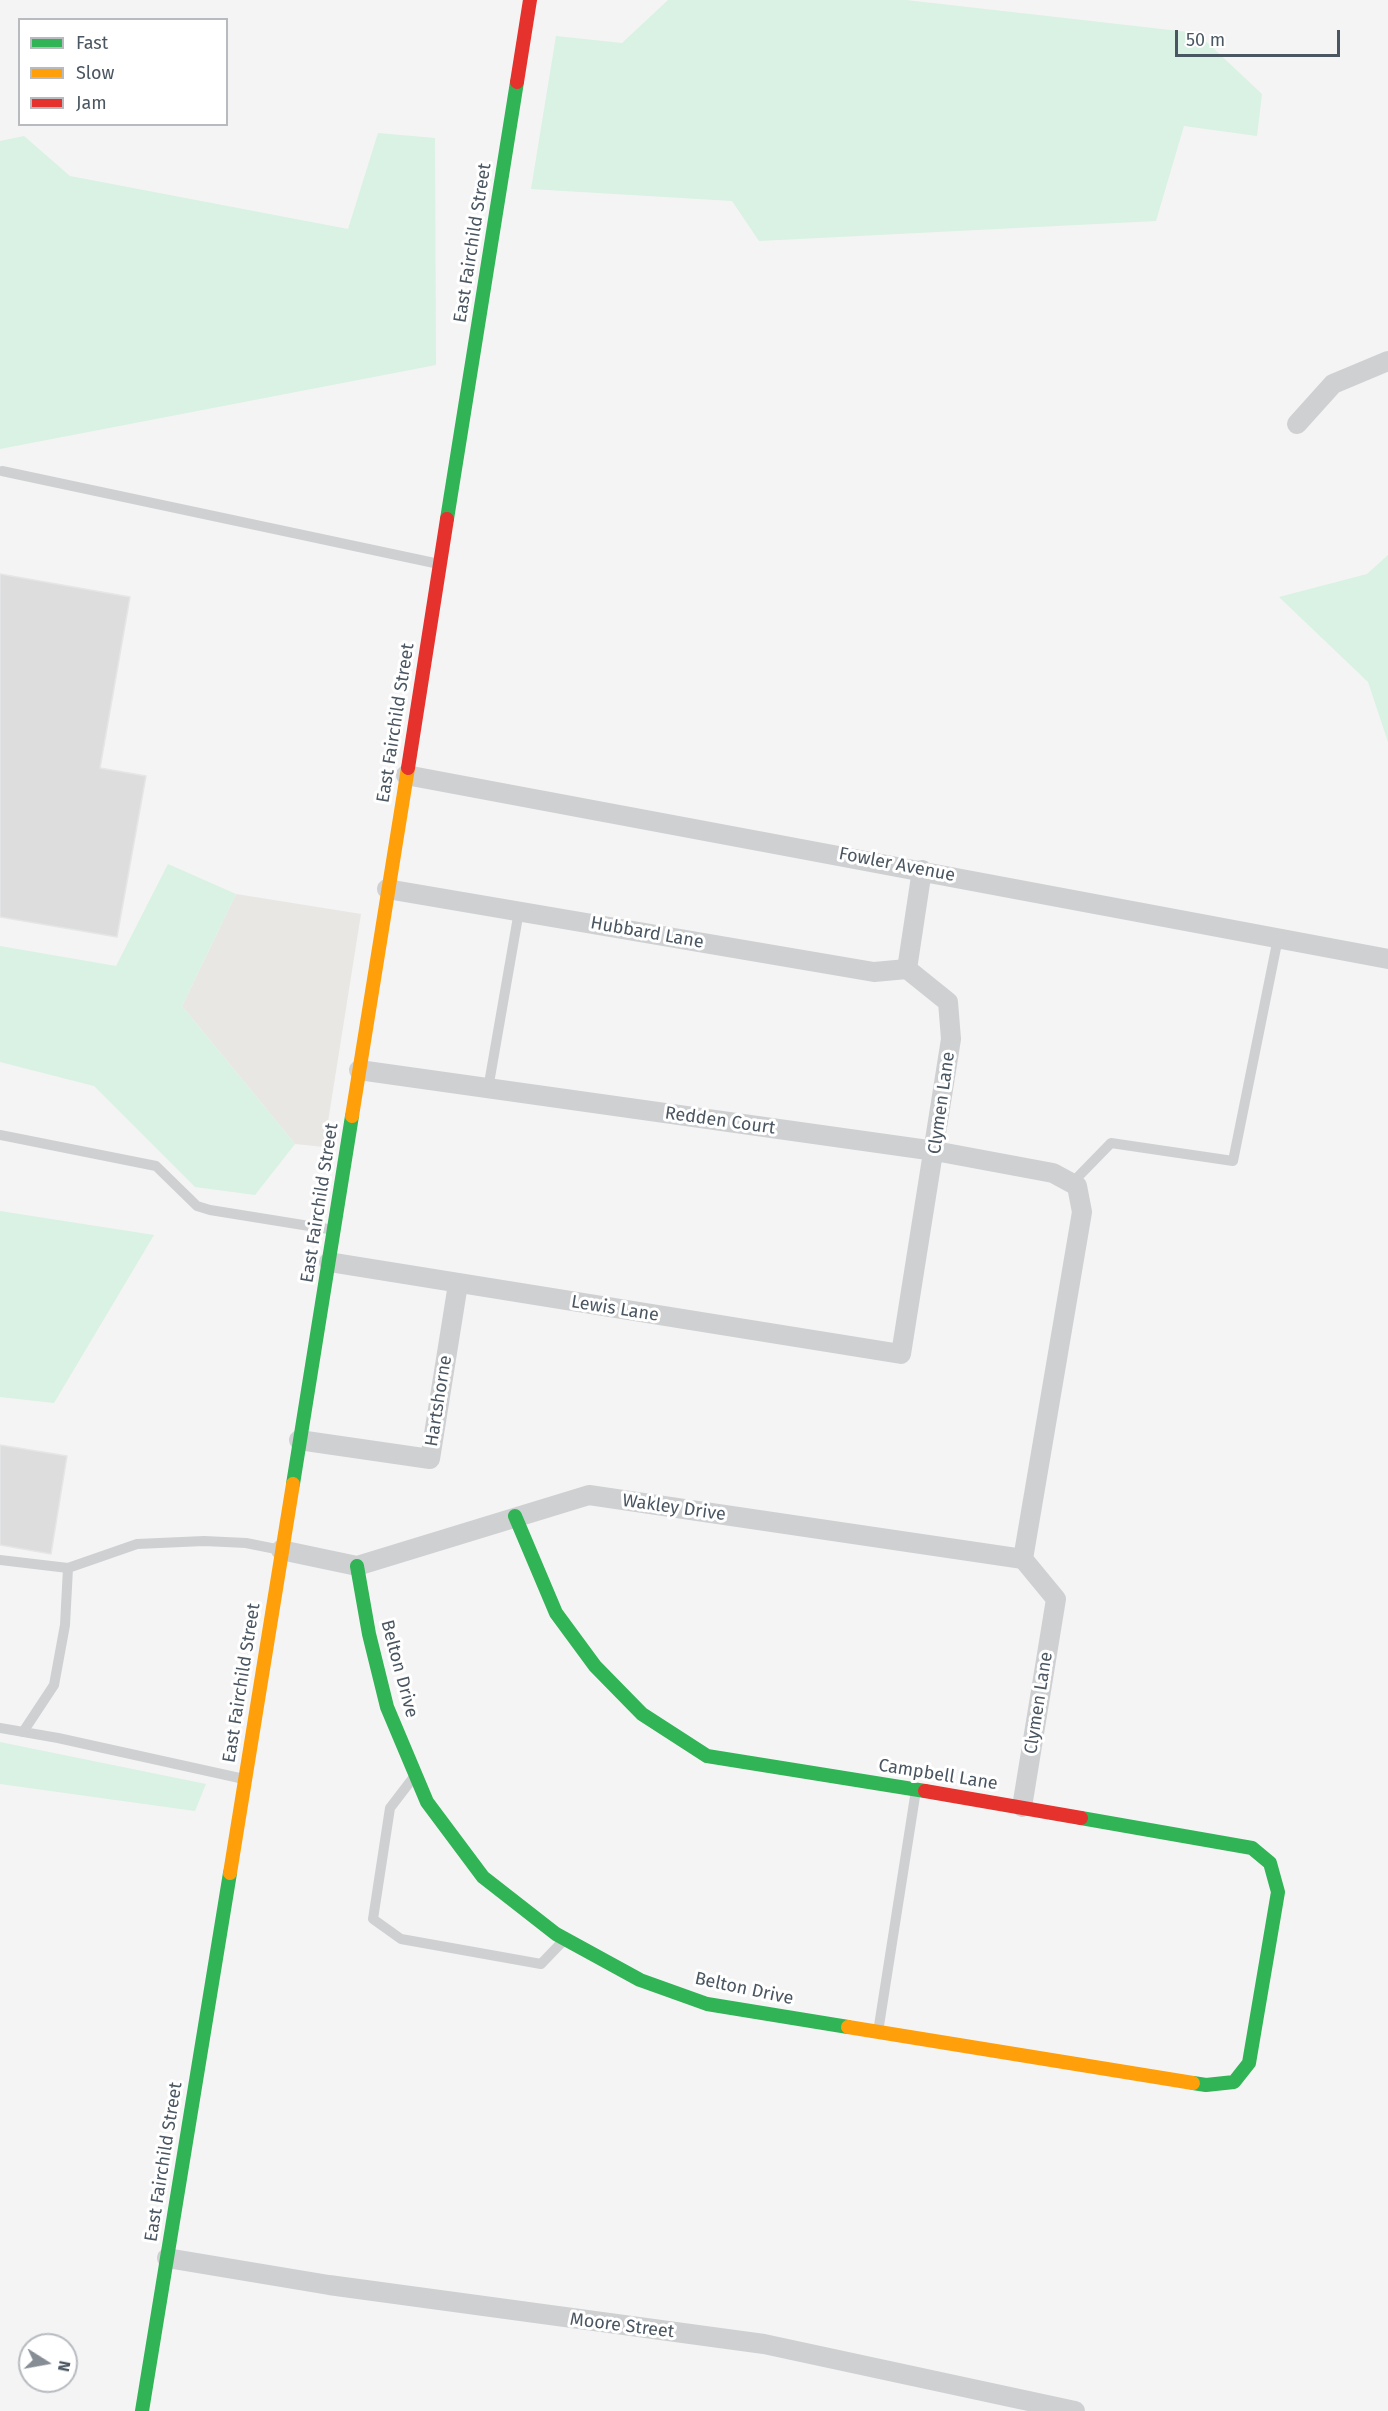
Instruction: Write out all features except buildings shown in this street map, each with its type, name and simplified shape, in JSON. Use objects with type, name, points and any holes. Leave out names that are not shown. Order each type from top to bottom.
[{"type":"street","name":"East Fairchild Street","points":[[142,2411],[329,1262],[530,0]]},
{"type":"street","points":[[1297,424],[1333,384],[1388,361]]},
{"type":"street","name":"Fowler Avenue","points":[[406,775],[1388,958]]},
{"type":"street","points":[[907,969],[922,870]]},
{"type":"street","name":"Hubbard Lane","points":[[387,889],[874,972],[907,969]]},
{"type":"street","name":"Clymen Lane","points":[[901,1354],[951,1039],[948,1002],[907,969]]},
{"type":"street","name":"Redden Court","points":[[359,1070],[935,1151],[1053,1173],[1074,1185]]},
{"type":"street","points":[[1023,1559],[1082,1212],[1074,1185]]},
{"type":"street","name":"Lewis Lane","points":[[329,1262],[901,1354]]},
{"type":"street","name":"Hartshorne","points":[[299,1440],[430,1459],[458,1284]]},
{"type":"street","name":"Wakley Drive","points":[[281,1550],[357,1566],[514,1516],[589,1495],[1023,1559]]},
{"type":"street","name":"Campbell Lane","points":[[514,1516],[556,1612],[594,1666],[642,1714],[707,1756],[1022,1807],[1252,1848],[1270,1863],[1278,1892],[1249,2063]]},
{"type":"street","name":"Clymen Lane","points":[[1022,1807],[1056,1599],[1023,1559]]},
{"type":"street","name":"Belton Drive","points":[[357,1566],[369,1634],[387,1707],[427,1802],[483,1877],[565,1939],[640,1980],[707,2004],[1206,2085],[1234,2082],[1249,2063]]},
{"type":"street","name":"Moore Street","points":[[167,2258],[340,2287],[764,2344],[1075,2411]]},
{"type":"lane","points":[[2,471],[440,564]]},
{"type":"lane","points":[[488,1089],[519,911]]},
{"type":"lane","points":[[1074,1185],[1111,1143],[1233,1161],[1278,938]]},
{"type":"lane","points":[[0,1135],[156,1166],[197,1206],[210,1210],[334,1230]]},
{"type":"lane","points":[[0,1560],[68,1568],[137,1544],[204,1540],[246,1543],[281,1550]]},
{"type":"lane","points":[[23,1732],[54,1685],[65,1625],[68,1568]]},
{"type":"lane","points":[[0,1728],[245,1779]]},
{"type":"lane","points":[[415,1775],[390,1808],[373,1919],[401,1939],[541,1964],[565,1939]]},
{"type":"lane","points":[[878,2032],[916,1790]]},
{"type":"shaded area","points":[[236,894],[361,914],[324,1147],[295,1144],[182,1006]]},
{"type":"green space","points":[[668,0],[906,0],[1197,33],[1262,94],[1257,136],[1184,126],[1156,221],[759,241],[732,201],[531,189],[556,36],[622,43]]},
{"type":"green space","points":[[378,133],[435,138],[436,365],[0,449],[0,141],[24,136],[70,176],[348,229]]},
{"type":"green space","points":[[1388,555],[1388,742],[1368,682],[1279,597],[1367,574]]},
{"type":"green space","points":[[168,864],[236,894],[182,1006],[295,1144],[255,1195],[195,1187],[94,1086],[0,1062],[0,946],[116,966]]},
{"type":"green space","points":[[0,1211],[154,1235],[54,1403],[0,1397]]},
{"type":"green space","points":[[0,1742],[206,1784],[195,1811],[0,1784]]},
{"type":"traffic: fast","points":[[447,519],[517,82]]},
{"type":"traffic: fast","points":[[293,1484],[352,1116]]},
{"type":"traffic: fast","points":[[515,1516],[556,1613],[595,1666],[642,1714],[707,1756],[925,1791]]},
{"type":"traffic: fast","points":[[357,1566],[369,1634],[387,1707],[427,1802],[483,1877],[556,1934],[640,1980],[707,2004],[848,2027]]},
{"type":"traffic: fast","points":[[1081,1818],[1252,1848],[1270,1863],[1278,1892],[1249,2063],[1234,2082],[1206,2085],[1193,2083]]},
{"type":"traffic: fast","points":[[142,2411],[230,1873]]},
{"type":"traffic: slow","points":[[352,1116],[408,768]]},
{"type":"traffic: slow","points":[[230,1873],[293,1484]]},
{"type":"traffic: slow","points":[[848,2027],[1193,2083]]},
{"type":"traffic: jam","points":[[517,82],[530,0]]},
{"type":"traffic: jam","points":[[408,768],[447,519]]},
{"type":"traffic: jam","points":[[925,1791],[1081,1818]]}]
